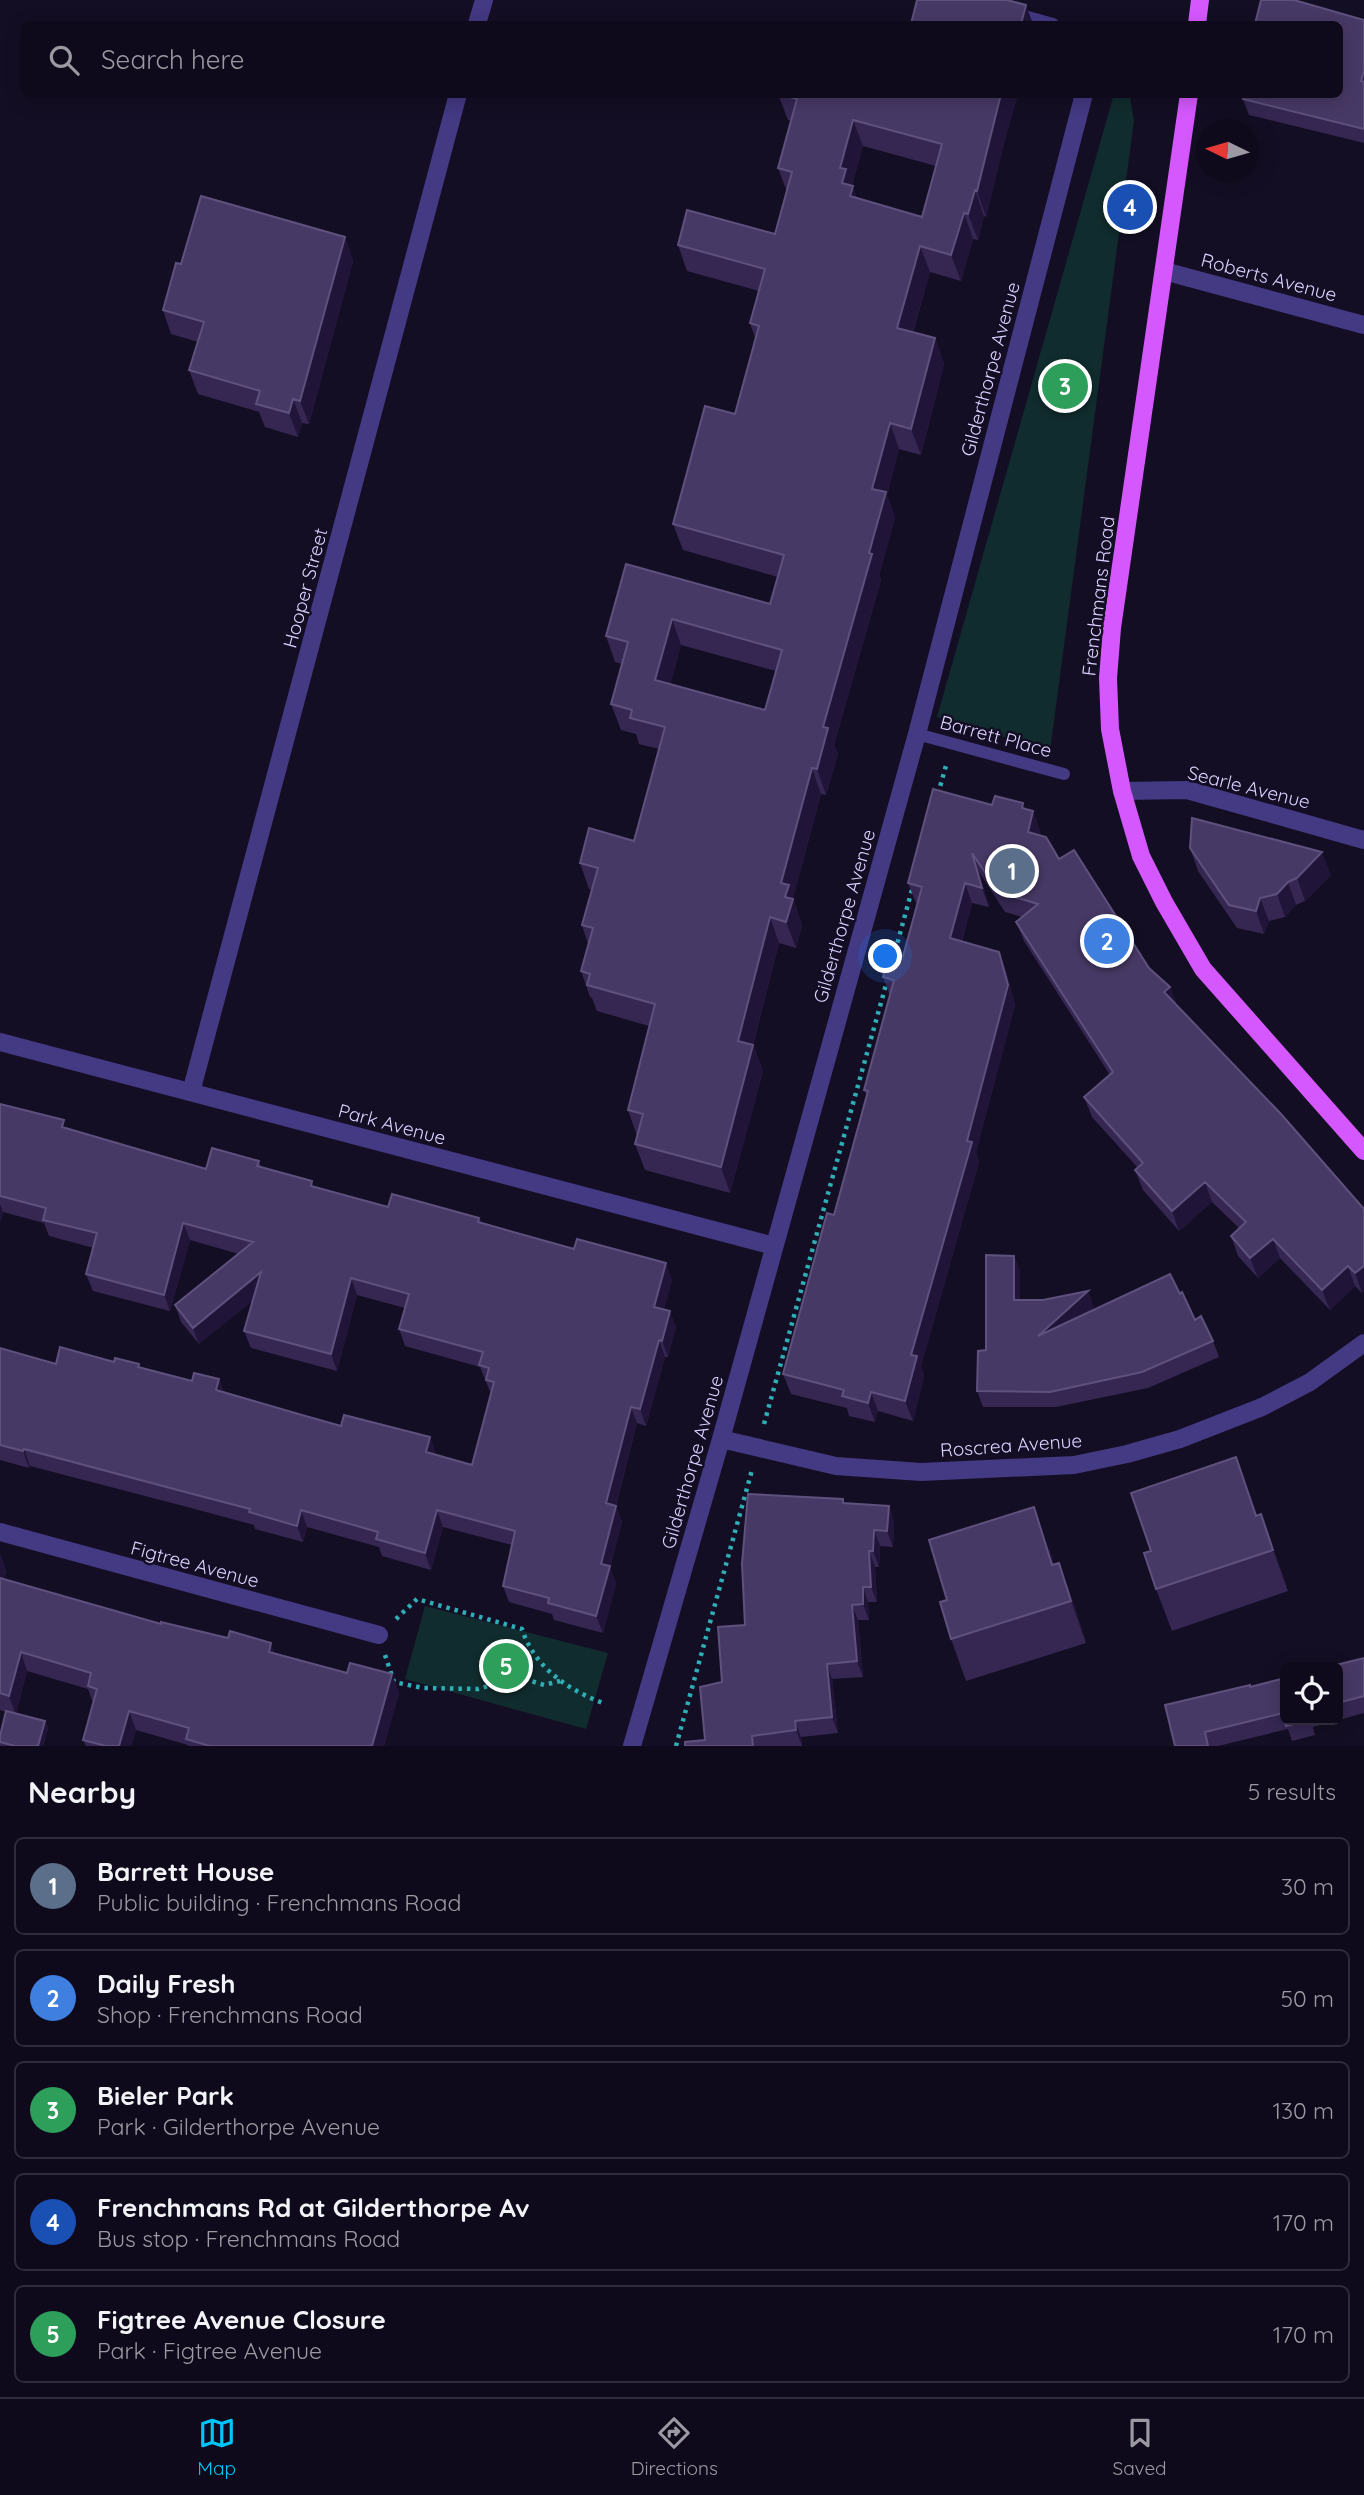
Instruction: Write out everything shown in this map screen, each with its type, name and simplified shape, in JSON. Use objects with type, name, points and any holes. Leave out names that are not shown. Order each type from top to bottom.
[{"type":"main road","points":[[1197,21],[1200,0]]},
{"type":"main road","name":"Frenchmans Road","points":[[1188,98],[1112,628],[1108,678],[1110,729],[1122,791],[1141,856],[1203,969],[1364,1151]]},
{"type":"street","points":[[478,21],[484,0]]},
{"type":"street","name":"Hooper Street","points":[[191,1092],[457,98]]},
{"type":"street","name":"Gilderthorpe Avenue","points":[[632,1746],[721,1439],[917,734],[1083,98]]},
{"type":"street","name":"Roberts Avenue","points":[[1164,271],[1364,324]]},
{"type":"street","name":"Searle Avenue","points":[[1122,791],[1187,790],[1364,840]]},
{"type":"street","name":"Park Avenue","points":[[0,1042],[774,1246]]},
{"type":"street","name":"Roscrea Avenue","points":[[721,1439],[836,1466],[921,1472],[1074,1465],[1180,1439],[1262,1407],[1310,1382],[1364,1343]]},
{"type":"street","name":"Figtree Avenue","points":[[0,1532],[379,1635]]},
{"type":"lane","points":[[1002,10],[1042,21]]},
{"type":"lane","name":"Barrett Place","points":[[917,734],[1064,774]]},
{"type":"path","points":[[937,796],[952,743]]},
{"type":"path","points":[[676,1746],[916,876]]},
{"type":"path","points":[[560,1681],[544,1685],[518,1677],[478,1689],[423,1688],[394,1682],[379,1635],[417,1599],[523,1629],[527,1644],[560,1681],[584,1696],[603,1703]]},
{"type":"green space","points":[[1113,98],[1130,98],[1134,121],[1050,751],[937,717]]},
{"type":"green space","points":[[425,1606],[608,1653],[586,1729],[405,1679]]},
{"type":"building","points":[[917,0],[1007,0],[1026,5],[1022,21],[912,21]]},
{"type":"building","points":[[1261,0],[1294,0],[1364,20],[1364,70],[1361,81],[1364,82],[1364,129],[1243,99],[1343,98],[1343,21],[1256,21]]},
{"type":"building","points":[[794,98],[1000,98],[977,191],[975,190],[968,214],[964,213],[951,255],[920,246],[897,328],[935,338],[911,429],[890,423],[872,489],[886,492],[869,553],[872,554],[823,727],[828,728],[817,769],[812,768],[781,883],[789,885],[785,897],[793,899],[786,922],[770,917],[738,1041],[753,1045],[721,1167],[635,1144],[643,1114],[628,1110],[655,1004],[587,985],[590,974],[581,971],[593,928],[582,925],[598,868],[580,863],[589,828],[634,841],[665,727],[630,718],[632,710],[611,704],[628,642],[606,636],[626,564],[770,604],[784,555],[673,524],[705,406],[735,414],[759,326],[750,323],[765,269],[678,245],[687,210],[775,234],[792,172],[778,168],[797,99]],"holes":[[[853,120],[942,144],[922,217],[850,196],[853,186],[842,183],[846,169],[840,168]],[[672,619],[782,650],[765,710],[655,680]]]},
{"type":"building","points":[[201,196],[345,237],[300,401],[293,399],[289,413],[256,404],[260,391],[189,370],[204,322],[163,310],[176,263],[181,264]]},
{"type":"building","points":[[933,789],[992,805],[995,796],[1023,803],[1022,808],[1033,811],[1028,832],[1046,837],[1059,859],[1074,850],[1149,968],[1170,987],[1164,992],[1281,1114],[1364,1209],[1364,1266],[1355,1273],[1348,1266],[1322,1290],[1273,1239],[1250,1258],[1231,1236],[1246,1222],[1205,1182],[1172,1211],[1135,1170],[1143,1163],[1084,1097],[1113,1072],[1016,922],[1038,904],[998,892],[972,853],[982,888],[965,883],[950,938],[999,952],[1008,985],[967,1141],[972,1142],[911,1355],[917,1356],[905,1401],[871,1392],[868,1403],[842,1396],[844,1390],[783,1374],[827,1213],[834,1215],[868,1091],[864,1090],[894,980],[883,977],[889,953],[903,956],[922,887],[908,883]]},
{"type":"building","points":[[1192,818],[1322,852],[1277,894],[1260,898],[1256,911],[1229,905],[1190,848]]},
{"type":"building","points":[[0,1104],[64,1120],[62,1127],[206,1169],[212,1148],[259,1161],[257,1166],[312,1181],[311,1186],[388,1207],[392,1194],[479,1218],[478,1222],[574,1249],[577,1239],[666,1263],[654,1307],[670,1311],[640,1409],[631,1407],[606,1503],[616,1506],[601,1564],[610,1566],[596,1616],[548,1603],[549,1598],[503,1586],[515,1531],[437,1510],[425,1553],[376,1539],[378,1532],[301,1510],[297,1526],[249,1512],[250,1509],[0,1445],[0,1348],[56,1364],[60,1347],[114,1362],[115,1358],[139,1364],[138,1367],[192,1381],[194,1373],[219,1379],[216,1390],[341,1426],[344,1415],[430,1437],[426,1452],[472,1465],[494,1382],[486,1380],[489,1368],[479,1365],[483,1352],[399,1329],[409,1294],[351,1278],[331,1354],[244,1331],[261,1272],[193,1328],[175,1305],[253,1242],[183,1223],[164,1295],[86,1274],[97,1233],[43,1220],[46,1208],[0,1196]]},
{"type":"building","points":[[986,1255],[1014,1256],[1014,1300],[1043,1300],[1088,1291],[1038,1336],[1170,1274],[1195,1320],[1201,1316],[1213,1341],[1142,1372],[1050,1392],[977,1391],[978,1351],[986,1350]]},
{"type":"building","points":[[1236,1457],[1256,1516],[1261,1514],[1273,1550],[1156,1589],[1144,1553],[1151,1551],[1131,1493]]},
{"type":"building","points":[[748,1494],[843,1499],[843,1503],[889,1506],[887,1531],[874,1530],[873,1551],[869,1551],[871,1587],[863,1587],[863,1604],[852,1605],[857,1661],[827,1664],[832,1717],[795,1721],[796,1730],[752,1736],[753,1746],[685,1746],[685,1742],[705,1740],[700,1687],[722,1682],[718,1627],[745,1625],[742,1564]]},
{"type":"building","points":[[1034,1507],[1052,1565],[1059,1563],[1071,1601],[951,1639],[940,1602],[947,1600],[929,1540]]},
{"type":"building","points":[[0,1578],[161,1624],[228,1638],[230,1631],[271,1643],[269,1652],[347,1673],[350,1663],[392,1674],[372,1746],[210,1746],[186,1739],[189,1728],[129,1711],[119,1746],[106,1746],[83,1740],[97,1689],[88,1686],[91,1673],[21,1652],[9,1696],[0,1693]]},
{"type":"building","points":[[1364,1658],[1364,1696],[1343,1702],[1343,1663]]},
{"type":"building","points":[[1280,1679],[1280,1714],[1205,1732],[1208,1746],[1175,1746],[1165,1705]]},
{"type":"building","points":[[6,1711],[45,1721],[38,1746],[15,1746],[0,1742]]},
{"type":"place","name":"Frenchmans Rd at Gilderthorpe Av","points":[[1130,207]]},
{"type":"place","name":"Bieler Park","points":[[1065,386]]},
{"type":"place","name":"Barrett House","points":[[1012,871]]},
{"type":"place","name":"Daily Fresh","points":[[1107,941]]},
{"type":"place","name":"Figtree Avenue Closure","points":[[506,1666]]}]
